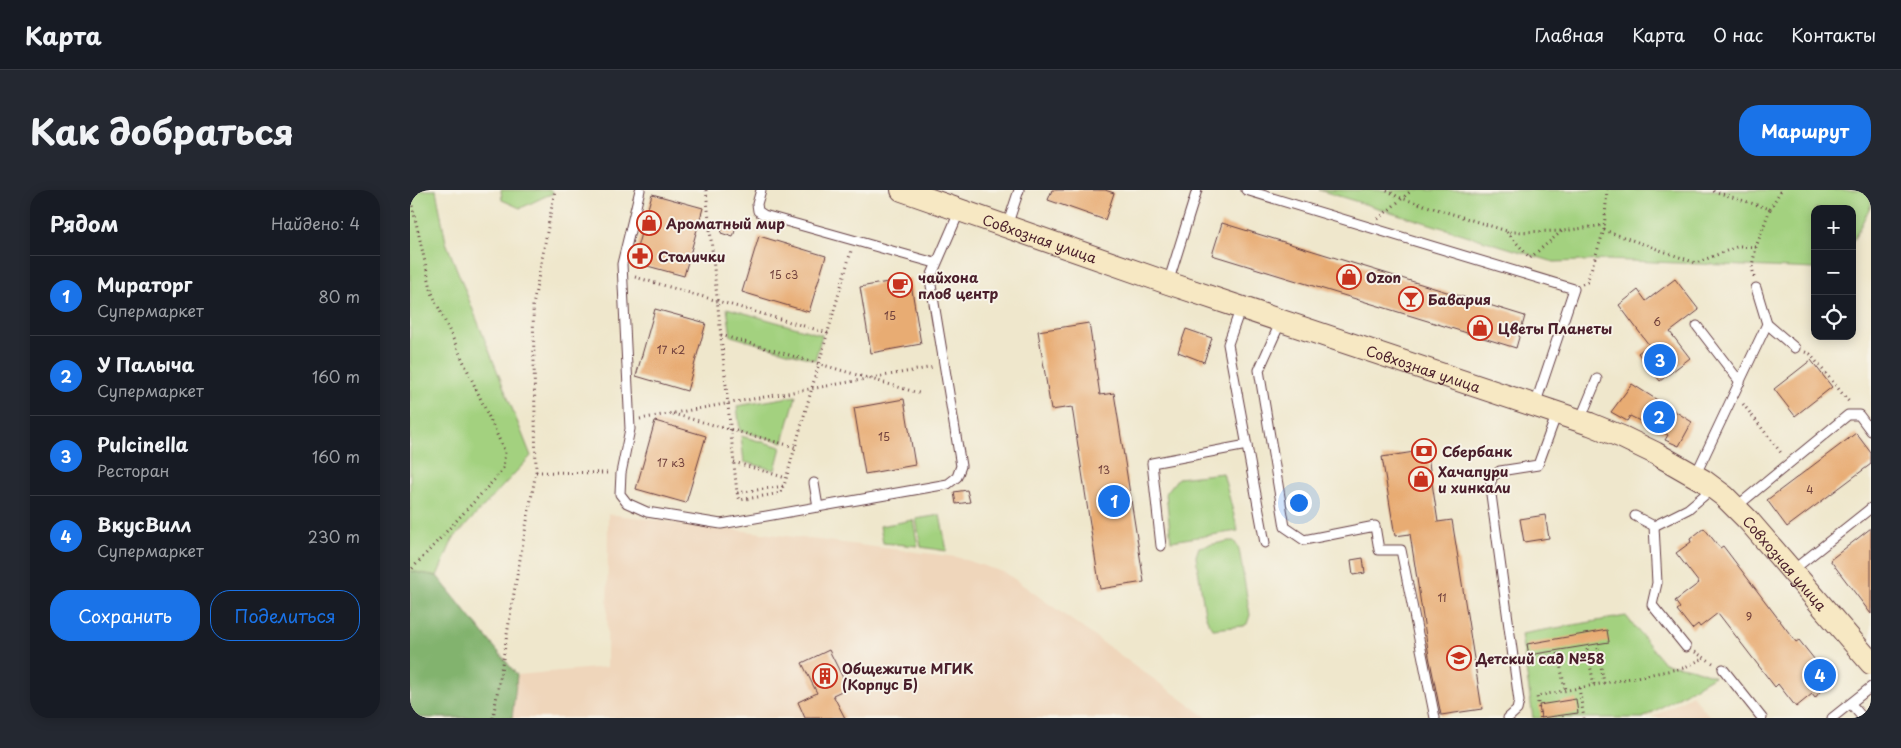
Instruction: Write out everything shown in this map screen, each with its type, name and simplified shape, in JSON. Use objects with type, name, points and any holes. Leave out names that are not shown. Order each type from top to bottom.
[{"type":"street","name":"Совхозная улица","points":[[902,190],[1168,283],[1557,413],[1622,437],[1695,476],[1714,488],[1736,507],[1871,663]]},
{"type":"lane","points":[[640,190],[622,264],[630,429],[620,473],[620,494],[627,503],[647,512],[721,524],[948,484],[957,477],[961,466],[930,279],[935,263],[960,210]]},
{"type":"lane","points":[[761,190],[757,204],[758,211],[764,215],[935,263]]},
{"type":"lane","points":[[1007,227],[1019,190]]},
{"type":"lane","points":[[1168,283],[1197,190]]},
{"type":"lane","points":[[1246,190],[1574,289],[1534,406]]},
{"type":"lane","points":[[1756,288],[1767,324],[1795,348]]},
{"type":"lane","points":[[1241,307],[1228,344],[1265,543]]},
{"type":"lane","points":[[1281,320],[1259,370],[1285,527],[1304,540],[1375,526],[1379,550],[1401,550],[1436,718]]},
{"type":"lane","points":[[1695,476],[1767,324]]},
{"type":"lane","points":[[1697,326],[1740,382]]},
{"type":"lane","points":[[1580,421],[1597,379]]},
{"type":"lane","points":[[1508,718],[1516,710],[1519,701],[1490,487],[1492,477],[1500,471],[1538,465],[1557,413]]},
{"type":"lane","points":[[1736,507],[1848,415],[1859,415],[1871,430]]},
{"type":"lane","points":[[1161,546],[1152,463],[1247,445]]},
{"type":"lane","points":[[814,483],[818,507]]},
{"type":"lane","points":[[1654,526],[1688,509],[1714,488]]},
{"type":"lane","points":[[1792,571],[1871,508]]},
{"type":"lane","points":[[1635,516],[1654,526]]},
{"type":"lane","points":[[1654,526],[1657,584],[1652,605],[1686,646]]},
{"type":"lane","points":[[1723,670],[1762,718]]},
{"type":"lane","points":[[1832,718],[1871,687]]},
{"type":"lane","points":[[1851,704],[1863,718]]},
{"type":"path","points":[[493,718],[536,472],[533,306],[555,190]]},
{"type":"path","points":[[706,190],[730,430],[737,493],[740,500],[780,493],[784,486],[854,241]]},
{"type":"path","points":[[1387,190],[1403,198],[1510,232],[1563,231],[1604,227],[1696,263],[1740,246],[1756,247]]},
{"type":"path","points":[[1368,227],[1412,190]]},
{"type":"path","points":[[1574,289],[1587,282],[1604,227],[1607,190]]},
{"type":"path","points":[[1710,190],[1770,210]]},
{"type":"path","points":[[1756,288],[1752,266],[1756,247],[1770,210],[1781,190]]},
{"type":"path","points":[[410,196],[432,293],[505,452],[503,468],[494,480],[410,571]]},
{"type":"path","points":[[1506,231],[1530,258],[1563,231]]},
{"type":"path","points":[[622,273],[828,333]]},
{"type":"path","points":[[720,335],[922,394]]},
{"type":"path","points":[[1795,348],[1810,354],[1855,410]]},
{"type":"path","points":[[629,421],[944,365]]},
{"type":"path","points":[[1734,393],[1789,463]]},
{"type":"path","points":[[670,414],[795,448]]},
{"type":"path","points":[[734,462],[786,478]]},
{"type":"path","points":[[536,472],[620,473]]},
{"type":"path","points":[[737,493],[784,486]]},
{"type":"path","points":[[761,496],[762,504]]},
{"type":"path","points":[[1686,646],[1723,670]]},
{"type":"path","points":[[1598,648],[1604,683]]},
{"type":"path","points":[[1586,649],[1594,685]]},
{"type":"path","points":[[1558,654],[1565,690]]},
{"type":"path","points":[[1540,718],[1537,696],[1683,668],[1704,658]]},
{"type":"path","points":[[1579,688],[1584,718]]},
{"type":"shaded area","points":[[608,514],[956,557],[1006,573],[1208,718],[512,718],[517,675],[607,667]]},
{"type":"shaded area","points":[[1692,695],[1711,718],[1652,718]]},
{"type":"green space","points":[[410,190],[436,190],[446,242],[531,456],[453,539],[437,576],[410,571]]},
{"type":"green space","points":[[501,190],[551,190],[553,192],[520,208],[502,200]]},
{"type":"green space","points":[[1319,190],[1871,190],[1871,205],[1856,235],[1856,205],[1811,205],[1811,269],[1608,260],[1554,262]]},
{"type":"green space","points":[[727,308],[822,335],[815,360],[731,336]]},
{"type":"green space","points":[[796,396],[783,442],[740,431],[737,406]]},
{"type":"green space","points":[[741,436],[781,447],[775,470],[744,462]]},
{"type":"green space","points":[[1223,473],[1238,531],[1171,541],[1166,493],[1178,478]]},
{"type":"green space","points":[[940,515],[947,551],[921,547],[916,519]]},
{"type":"green space","points":[[913,520],[918,546],[883,543],[880,526]]},
{"type":"green space","points":[[1234,541],[1239,549],[1250,615],[1247,624],[1243,626],[1213,629],[1205,614],[1196,556],[1199,547]]},
{"type":"green space","points":[[410,571],[437,576],[517,675],[512,718],[410,718]]},
{"type":"green space","points":[[1626,616],[1664,663],[1691,668],[1714,676],[1643,718],[1533,718],[1521,634]]},
{"type":"building","points":[[1052,190],[1105,190],[1114,193],[1105,220],[1048,200]]},
{"type":"building","points":[[652,194],[703,208],[684,276],[633,262]]},
{"type":"building","points":[[725,221],[737,224],[733,237],[721,233]]},
{"type":"building","points":[[1222,223],[1525,316],[1516,348],[1212,255]]},
{"type":"building","points":[[759,236],[826,256],[809,312],[742,292]]},
{"type":"building","points":[[910,278],[921,344],[871,353],[860,287]]},
{"type":"building","points":[[1675,279],[1699,310],[1670,332],[1690,358],[1660,381],[1638,353],[1649,345],[1619,305],[1638,290],[1646,301]]},
{"type":"building","points":[[655,309],[706,323],[687,391],[636,376]]},
{"type":"building","points":[[1089,323],[1100,395],[1114,393],[1144,582],[1100,589],[1072,407],[1051,410],[1038,331]]},
{"type":"building","points":[[1186,329],[1212,338],[1204,362],[1178,352]]},
{"type":"building","points":[[1811,360],[1832,387],[1795,416],[1774,389]]},
{"type":"building","points":[[1632,384],[1692,422],[1679,446],[1665,440],[1668,435],[1630,416],[1627,421],[1611,412]]},
{"type":"building","points":[[904,399],[915,465],[865,474],[854,408]]},
{"type":"building","points":[[655,421],[706,436],[686,503],[636,489]]},
{"type":"building","points":[[1856,433],[1871,453],[1871,464],[1787,527],[1767,500]]},
{"type":"building","points":[[1427,450],[1438,522],[1452,520],[1482,709],[1441,715],[1429,656],[1410,534],[1395,536],[1382,457]]},
{"type":"building","points":[[967,490],[970,502],[956,504],[954,492]]},
{"type":"building","points":[[1545,515],[1549,538],[1524,542],[1520,519]]},
{"type":"building","points":[[1704,528],[1720,548],[1723,546],[1796,642],[1799,640],[1834,684],[1822,689],[1815,698],[1812,694],[1796,707],[1778,684],[1775,687],[1718,613],[1700,627],[1698,624],[1692,629],[1677,610],[1680,608],[1675,601],[1699,583],[1676,553],[1691,542],[1690,539]]},
{"type":"building","points":[[1871,528],[1871,614],[1830,560]]},
{"type":"building","points":[[1363,558],[1365,573],[1353,575],[1351,560]]},
{"type":"building","points":[[1607,630],[1609,642],[1529,655],[1527,644]]},
{"type":"building","name":"Общежитие МГИК (Корпус Б)","points":[[829,650],[848,688],[833,695],[845,718],[805,718],[798,702],[817,693],[802,663]]},
{"type":"building","points":[[1576,699],[1578,713],[1541,718],[1539,705]]},
{"type":"place","name":"Ароматный мир","points":[[649,223]]},
{"type":"place","name":"Столички","points":[[640,256]]},
{"type":"place","name":"Ozon","points":[[1349,277]]},
{"type":"place","name":"чайхона плов центр","points":[[900,285]]},
{"type":"place","name":"Бавария","points":[[1411,299]]},
{"type":"place","name":"Цветы Планеты","points":[[1480,328]]},
{"type":"place","name":"Pulcinella","points":[[1660,360]]},
{"type":"place","name":"У Палыча","points":[[1659,417]]},
{"type":"place","name":"Сбербанк","points":[[1424,451]]},
{"type":"place","name":"Хачапури и хинкали","points":[[1421,479]]},
{"type":"place","name":"Мираторг","points":[[1114,501]]},
{"type":"place","name":"Детский сад №58","points":[[1459,658]]},
{"type":"place","name":"ВкусВилл","points":[[1820,675]]},
{"type":"place","name":"Общежитие МГИК (Корпус Б)","points":[[825,676]]}]
